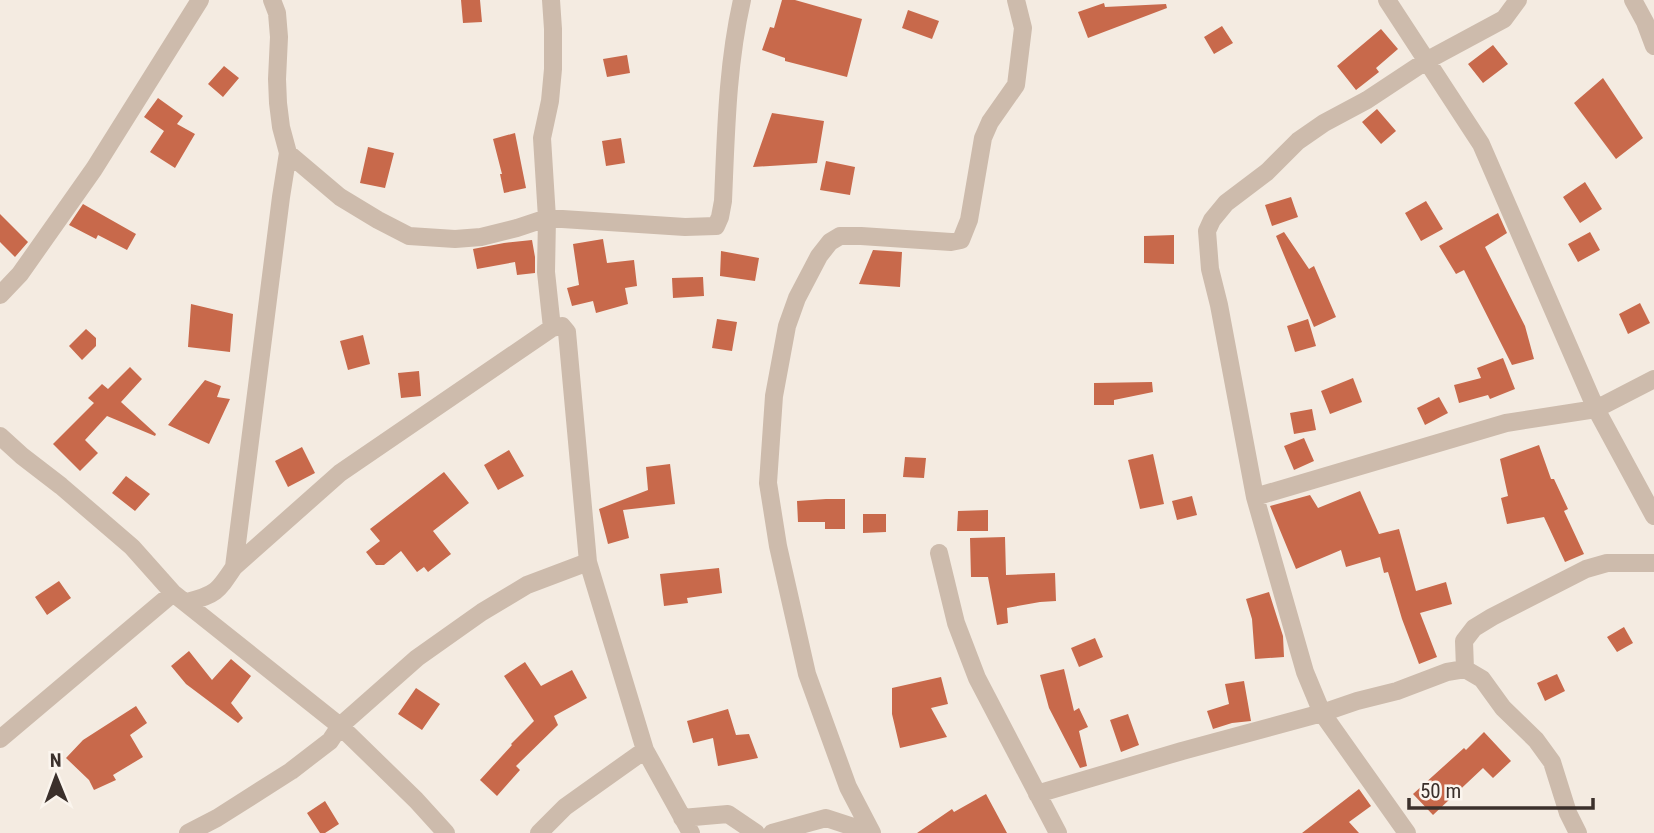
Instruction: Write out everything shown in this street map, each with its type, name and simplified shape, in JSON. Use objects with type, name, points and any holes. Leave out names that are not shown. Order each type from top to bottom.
[{"type":"street","points":[[0,295],[20,274],[94,169],[200,0]]},
{"type":"street","points":[[234,567],[288,153],[278,103],[276,79],[279,37],[277,13],[272,0]]},
{"type":"street","points":[[551,0],[554,29],[553,69],[550,102],[541,138],[547,218],[546,272],[552,328]]},
{"type":"street","points":[[288,153],[340,197],[409,236],[455,239],[481,237],[547,218],[685,227],[716,226],[723,201],[727,99],[743,0]]},
{"type":"street","points":[[772,833],[826,818],[872,833],[848,787],[807,674],[778,546],[768,483],[774,396],[787,327],[797,298],[819,256],[830,242],[840,236],[951,242],[961,240],[968,220],[983,138],[1016,85],[1024,28],[1016,0]]},
{"type":"street","points":[[1387,0],[1481,144],[1596,409],[1654,516]]},
{"type":"street","points":[[1407,833],[1322,713],[1305,672],[1255,497],[1210,270],[1207,231],[1226,203],[1267,172],[1298,141],[1324,122],[1367,100],[1426,61],[1504,19],[1518,0]]},
{"type":"street","points":[[1633,0],[1654,46]]},
{"type":"street","points":[[0,739],[180,598],[209,597],[223,584],[234,567],[340,473],[552,328],[562,326],[566,332],[588,562],[645,750],[687,825],[728,814],[757,833]]},
{"type":"street","points":[[1255,497],[1506,424],[1596,409],[1654,379]]},
{"type":"street","points":[[0,436],[132,547],[180,598],[340,726],[446,833]]},
{"type":"street","points":[[939,553],[956,624],[977,678],[1058,833]]},
{"type":"street","points":[[188,833],[217,818],[291,771],[330,741],[340,726],[417,658],[482,612],[527,585],[588,562]]},
{"type":"street","points":[[1465,669],[1464,641],[1474,628],[1492,617],[1586,569],[1607,563],[1654,564]]},
{"type":"street","points":[[1037,794],[1396,691],[1447,672],[1465,669],[1482,679],[1503,708],[1536,740],[1552,762],[1568,813],[1578,833]]},
{"type":"street","points":[[539,833],[565,807],[645,750]]},
{"type":"building","points":[[461,0],[480,0],[482,22],[463,23]]},
{"type":"building","points":[[782,0],[795,0],[862,19],[847,77],[785,61],[785,58],[762,50],[770,27],[774,28]]},
{"type":"building","points":[[1104,3],[1105,7],[1166,4],[1167,8],[1088,38],[1078,12]]},
{"type":"building","points":[[908,10],[939,21],[932,39],[902,28]]},
{"type":"building","points":[[1222,26],[1233,43],[1214,54],[1204,37]]},
{"type":"building","points":[[1381,29],[1398,49],[1376,68],[1379,72],[1356,90],[1337,66]]},
{"type":"building","points":[[1493,45],[1508,64],[1483,83],[1468,64]]},
{"type":"building","points":[[627,55],[630,73],[607,77],[603,59]]},
{"type":"building","points":[[224,66],[239,78],[223,97],[208,84]]},
{"type":"building","points":[[1603,78],[1643,138],[1616,159],[1574,103]]},
{"type":"building","points":[[158,98],[183,116],[177,124],[195,134],[175,168],[150,152],[164,131],[144,117]]},
{"type":"building","points":[[1377,109],[1396,131],[1381,144],[1362,122]]},
{"type":"building","points":[[772,113],[824,121],[817,163],[753,167]]},
{"type":"building","points":[[515,133],[526,188],[504,193],[493,139]]},
{"type":"building","points":[[621,138],[625,163],[606,166],[602,141]]},
{"type":"building","points":[[368,147],[394,153],[385,188],[360,183]]},
{"type":"building","points":[[826,161],[855,167],[850,195],[820,190]]},
{"type":"building","points":[[1585,182],[1602,209],[1580,223],[1563,197]]},
{"type":"building","points":[[1291,197],[1298,217],[1272,226],[1265,205]]},
{"type":"building","points":[[1426,201],[1443,229],[1421,241],[1405,213]]},
{"type":"building","points":[[83,204],[136,234],[127,250],[98,235],[96,239],[69,225]]},
{"type":"building","points":[[1498,213],[1507,233],[1485,247],[1525,326],[1534,359],[1512,365],[1464,270],[1456,274],[1439,246]]},
{"type":"building","points":[[0,214],[28,242],[15,257],[0,242]]},
{"type":"building","points":[[1284,232],[1309,269],[1314,266],[1336,317],[1314,327],[1276,236]]},
{"type":"building","points":[[1590,232],[1600,250],[1578,262],[1568,244]]},
{"type":"building","points":[[1174,235],[1174,264],[1144,263],[1144,236]]},
{"type":"building","points":[[603,239],[607,263],[634,260],[637,286],[625,288],[628,304],[596,313],[593,301],[572,306],[567,288],[579,285],[573,244]]},
{"type":"building","points":[[532,240],[535,273],[517,275],[515,262],[477,269],[473,249]]},
{"type":"building","points":[[873,250],[902,252],[900,287],[859,284]]},
{"type":"building","points":[[721,251],[759,258],[755,281],[720,276]]},
{"type":"building","points":[[703,277],[704,296],[673,298],[672,278]]},
{"type":"building","points":[[1640,303],[1650,323],[1628,334],[1619,314]]},
{"type":"building","points":[[191,304],[233,314],[230,352],[188,347]]},
{"type":"building","points":[[717,319],[737,322],[732,351],[712,348]]},
{"type":"building","points":[[1308,319],[1316,346],[1295,352],[1287,326]]},
{"type":"building","points":[[86,329],[96,338],[96,346],[82,360],[69,346]]},
{"type":"building","points":[[363,335],[370,364],[348,370],[340,341]]},
{"type":"building","points":[[1503,358],[1515,389],[1490,399],[1488,395],[1459,403],[1454,385],[1481,378],[1477,368]]},
{"type":"building","points":[[130,367],[142,379],[121,402],[156,434],[155,436],[107,416],[85,440],[98,453],[80,471],[53,444],[94,403],[88,398],[102,384],[108,389]]},
{"type":"building","points":[[419,371],[421,396],[401,398],[398,373]]},
{"type":"building","points":[[1353,378],[1362,402],[1330,414],[1321,391]]},
{"type":"building","points":[[205,380],[221,386],[217,397],[230,399],[209,444],[168,425]]},
{"type":"building","points":[[1152,382],[1153,392],[1114,400],[1114,405],[1094,405],[1094,383]]},
{"type":"building","points":[[1439,397],[1448,413],[1425,425],[1417,408]]},
{"type":"building","points":[[1312,409],[1316,430],[1294,434],[1290,413]]},
{"type":"building","points":[[1304,438],[1314,461],[1294,470],[1284,446]]},
{"type":"building","points":[[1539,445],[1551,479],[1554,479],[1568,509],[1564,511],[1584,554],[1565,562],[1544,517],[1507,524],[1501,498],[1508,496],[1500,459]]},
{"type":"building","points":[[302,447],[315,473],[288,487],[275,461]]},
{"type":"building","points":[[509,450],[524,476],[498,490],[484,465]]},
{"type":"building","points":[[1153,454],[1164,504],[1140,509],[1128,460]]},
{"type":"building","points":[[905,457],[926,458],[924,478],[903,477]]},
{"type":"building","points":[[670,464],[675,504],[623,510],[629,538],[608,544],[599,509],[648,490],[646,467]]},
{"type":"building","points":[[444,472],[469,503],[433,531],[451,554],[428,572],[424,567],[417,572],[401,551],[384,565],[376,565],[366,552],[380,541],[370,529]]},
{"type":"building","points":[[126,476],[150,494],[135,511],[112,493]]},
{"type":"building","points":[[1360,491],[1379,534],[1399,529],[1416,591],[1446,582],[1452,604],[1420,613],[1437,657],[1419,664],[1388,572],[1384,573],[1380,557],[1346,567],[1341,550],[1296,569],[1270,506],[1310,495],[1318,508]]},
{"type":"building","points":[[1192,496],[1197,515],[1177,520],[1172,501]]},
{"type":"building","points":[[845,499],[845,529],[825,529],[825,522],[798,522],[797,501]]},
{"type":"building","points":[[988,510],[988,531],[957,531],[958,511]]},
{"type":"building","points":[[863,514],[886,514],[886,532],[863,533]]},
{"type":"building","points":[[1005,537],[1006,575],[1055,573],[1056,601],[1007,608],[1008,623],[997,625],[988,577],[971,577],[970,538]]},
{"type":"building","points":[[719,568],[722,593],[687,598],[688,603],[664,606],[660,574]]},
{"type":"building","points":[[59,581],[71,598],[47,615],[35,597]]},
{"type":"building","points":[[1269,592],[1283,636],[1284,657],[1255,659],[1252,619],[1246,599]]},
{"type":"building","points":[[1624,627],[1633,643],[1617,652],[1607,637]]},
{"type":"building","points":[[1095,638],[1103,657],[1079,667],[1071,648]]},
{"type":"building","points":[[189,651],[212,680],[231,659],[251,676],[231,703],[243,718],[238,723],[186,684],[171,666]]},
{"type":"building","points":[[525,662],[541,686],[572,670],[587,698],[554,716],[558,725],[516,766],[520,770],[497,796],[480,780],[534,721],[504,676]]},
{"type":"building","points":[[1064,669],[1074,711],[1079,708],[1088,727],[1079,731],[1087,766],[1080,768],[1049,708],[1040,675]]},
{"type":"building","points":[[1557,674],[1565,691],[1545,701],[1537,683]]},
{"type":"building","points":[[941,677],[948,704],[931,708],[947,737],[900,748],[892,714],[892,688]]},
{"type":"building","points":[[1244,681],[1251,721],[1213,729],[1207,711],[1229,704],[1225,684]]},
{"type":"building","points":[[416,688],[440,704],[422,730],[398,714]]},
{"type":"building","points":[[136,706],[147,723],[130,735],[143,757],[113,775],[116,780],[94,790],[89,780],[66,758],[83,740]]},
{"type":"building","points":[[728,709],[736,735],[749,734],[758,758],[718,766],[713,738],[693,743],[687,721]]},
{"type":"building","points":[[1128,714],[1139,745],[1121,752],[1110,720]]},
{"type":"building","points":[[1484,732],[1511,761],[1493,778],[1483,768],[1433,815],[1413,794]]},
{"type":"building","points":[[1359,789],[1371,806],[1349,822],[1359,833],[1302,833]]},
{"type":"building","points":[[986,794],[1007,833],[917,833],[952,809],[954,812]]},
{"type":"building","points":[[325,801],[339,824],[325,833],[320,833],[307,813]]}]
